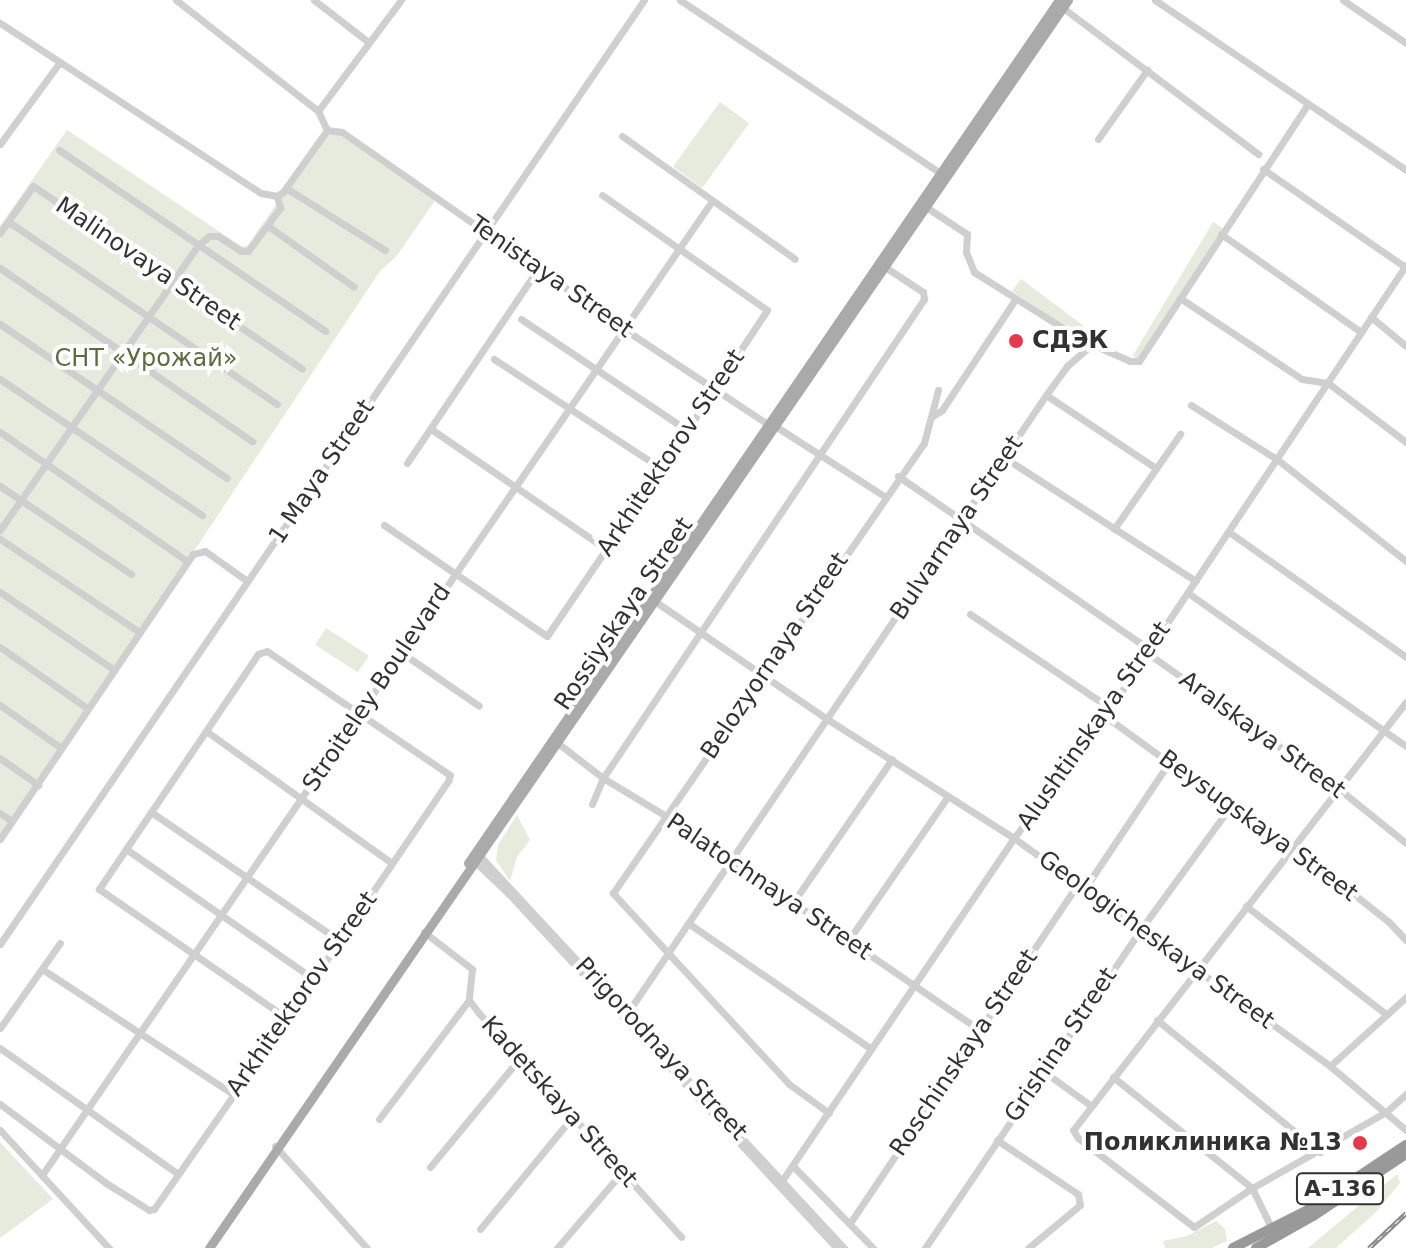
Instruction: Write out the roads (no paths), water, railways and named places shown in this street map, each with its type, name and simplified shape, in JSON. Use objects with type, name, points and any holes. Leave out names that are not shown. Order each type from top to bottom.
[{"type":"highway","name":"А-136","points":[[1233,1248],[1272,1229],[1406,1145]]},
{"type":"highway","name":"А-136","points":[[1256,1248],[1313,1216],[1406,1154]]},
{"type":"main road","name":"Rossiyskaya Street","points":[[206,1248],[1063,3]]},
{"type":"main road","name":"Rossiyskaya Street","points":[[556,742],[656,602],[772,425],[926,207],[944,175]]},
{"type":"street","points":[[176,0],[318,111],[327,130],[286,188],[274,196]]},
{"type":"street","points":[[314,0],[367,41]]},
{"type":"street","points":[[318,111],[367,41],[390,18],[401,0]]},
{"type":"street","name":"1 Maya Street","points":[[0,944],[644,0]]},
{"type":"street","points":[[680,0],[944,175]]},
{"type":"street","points":[[1155,0],[1406,170]]},
{"type":"street","points":[[1343,0],[1406,43]]},
{"type":"street","points":[[1063,3],[1258,154]]},
{"type":"street","points":[[0,23],[259,192],[274,196],[280,208],[248,251],[241,251],[218,236],[209,236],[198,245],[0,530]]},
{"type":"street","points":[[0,144],[59,63]]},
{"type":"street","points":[[1098,139],[1147,70]]},
{"type":"street","points":[[926,207],[967,234],[966,252],[974,272],[1092,344],[1130,361],[1139,361],[1307,105]]},
{"type":"street","name":"Tenistaya Street","points":[[327,130],[342,132],[714,390],[820,453],[884,496]]},
{"type":"street","points":[[622,136],[795,259]]},
{"type":"street","points":[[59,150],[325,331]]},
{"type":"street","points":[[1263,169],[1406,266]]},
{"type":"street","name":"Malinovaya Street","points":[[9,222],[33,186],[302,369]]},
{"type":"street","points":[[286,188],[385,250]]},
{"type":"street","points":[[602,195],[679,250]]},
{"type":"street","name":"Stroiteley Boulevard","points":[[42,1175],[712,201]]},
{"type":"street","points":[[0,233],[9,222],[277,404]]},
{"type":"street","points":[[268,226],[354,287]]},
{"type":"street","points":[[1221,234],[1361,332]]},
{"type":"street","name":"Arkhitektorov Street","points":[[455,574],[547,636],[767,310],[679,250]]},
{"type":"street","name":"Alushtinskaya Street","points":[[781,1183],[1014,838],[1105,716],[1406,266]]},
{"type":"street","points":[[592,804],[603,778],[924,299],[923,292],[885,267]]},
{"type":"street","points":[[0,268],[252,441]]},
{"type":"street","points":[[407,463],[538,269]]},
{"type":"street","name":"Belozyornaya Street","points":[[931,417],[942,410],[1016,298]]},
{"type":"street","points":[[1180,298],[1302,379],[1328,383],[1406,442]]},
{"type":"street","points":[[1371,317],[1406,346]]},
{"type":"street","points":[[521,319],[687,430]]},
{"type":"street","points":[[0,324],[227,478]]},
{"type":"street","name":"Bulvarnaya Street","points":[[625,1016],[1046,395],[1067,366],[1092,344]]},
{"type":"street","points":[[494,359],[662,469]]},
{"type":"street","points":[[0,379],[202,515]]},
{"type":"street","name":"Belozyornaya Street","points":[[667,953],[613,893],[884,496],[924,443],[938,390]]},
{"type":"street","points":[[1046,395],[1156,468]]},
{"type":"street","points":[[1191,405],[1278,460],[1406,561]]},
{"type":"street","points":[[431,429],[606,549]]},
{"type":"street","points":[[0,432],[187,561]]},
{"type":"street","points":[[1114,529],[1180,434]]},
{"type":"street","points":[[1005,458],[1196,581]]},
{"type":"street","name":"Aralskaya Street","points":[[898,476],[1139,642],[1146,652],[1339,789],[1406,843]]},
{"type":"street","points":[[0,486],[131,574]]},
{"type":"street","points":[[384,525],[455,574]]},
{"type":"street","points":[[1229,532],[1406,657]]},
{"type":"street","points":[[0,539],[138,631]]},
{"type":"street","points":[[0,839],[193,554],[205,551],[247,581]]},
{"type":"street","points":[[0,592],[113,669]]},
{"type":"street","points":[[1188,593],[1406,746]]},
{"type":"street","name":"Geologicheskaya Street","points":[[656,602],[827,719],[1014,838],[1330,1066],[1406,1130]]},
{"type":"street","points":[[970,614],[1110,708]]},
{"type":"street","points":[[0,647],[87,708]]},
{"type":"street","points":[[287,1018],[99,889],[258,654],[273,653],[359,713]]},
{"type":"street","points":[[402,653],[479,706]]},
{"type":"street","points":[[1406,702],[1073,1130],[1078,1138],[1194,1227],[1252,1188],[1386,1112],[1406,1094]]},
{"type":"street","points":[[0,705],[61,748]]},
{"type":"street","name":"Arkhitektorov Street","points":[[60,1150],[152,1211],[340,941],[450,775],[359,713]]},
{"type":"street","name":"Beysugskaya Street","points":[[1105,716],[1282,845],[1293,846],[1389,922],[1406,940]]},
{"type":"street","points":[[206,731],[392,863]]},
{"type":"street","name":"Palatochnaya Street","points":[[556,742],[603,778],[666,816],[980,1030]]},
{"type":"street","points":[[0,758],[38,785]]},
{"type":"street","points":[[792,904],[892,759]]},
{"type":"street","name":"Roschinskaya Street","points":[[850,1223],[980,1030],[1170,761]]},
{"type":"street","points":[[848,941],[948,796]]},
{"type":"street","name":"Grishina Street","points":[[925,1248],[1141,929],[1230,807]]},
{"type":"street","points":[[151,812],[340,941]]},
{"type":"street","points":[[0,813],[12,821]]},
{"type":"street","points":[[126,849],[314,979]]},
{"type":"street","name":"Prigorodnaya Street","points":[[476,857],[844,1248]]},
{"type":"street","points":[[1246,906],[1387,1015]]},
{"type":"street","points":[[688,923],[871,1049]]},
{"type":"street","name":"Kadetskaya Street","points":[[424,931],[472,969],[469,1000],[681,1237]]},
{"type":"street","points":[[0,1028],[60,943]]},
{"type":"street","points":[[667,953],[789,1084],[829,1113]]},
{"type":"street","points":[[42,969],[233,1094]]},
{"type":"street","points":[[1330,1066],[1406,997]]},
{"type":"street","points":[[379,1119],[469,1000]]},
{"type":"street","points":[[1157,1020],[1320,1152]]},
{"type":"street","points":[[0,1048],[178,1174]]},
{"type":"street","points":[[430,1167],[520,1058]]},
{"type":"street","points":[[1043,1071],[1090,1105]]},
{"type":"street","points":[[1113,1077],[1252,1188],[1272,1229]]},
{"type":"street","points":[[0,1104],[60,1150]]},
{"type":"street","points":[[480,1229],[574,1115]]},
{"type":"street","points":[[0,1130],[109,1248]]},
{"type":"street","points":[[997,1140],[1078,1194],[1080,1205],[1028,1248]]},
{"type":"street","points":[[277,1147],[367,1248]]},
{"type":"street","points":[[794,1167],[873,1248]]},
{"type":"street","points":[[557,1248],[623,1171]]},
{"type":"street","name":"Prigorodnaya Street","points":[[781,1183],[837,1248]]},
{"type":"railway","points":[[1369,1248],[1406,1213]]},
{"type":"place","name":"СДЭК","points":[[1016,341]]},
{"type":"place","name":"Поликлиника №13","points":[[1360,1143]]},
{"type":"park label","name":"СНТ «Урожай»","points":[[146,359]]}]
